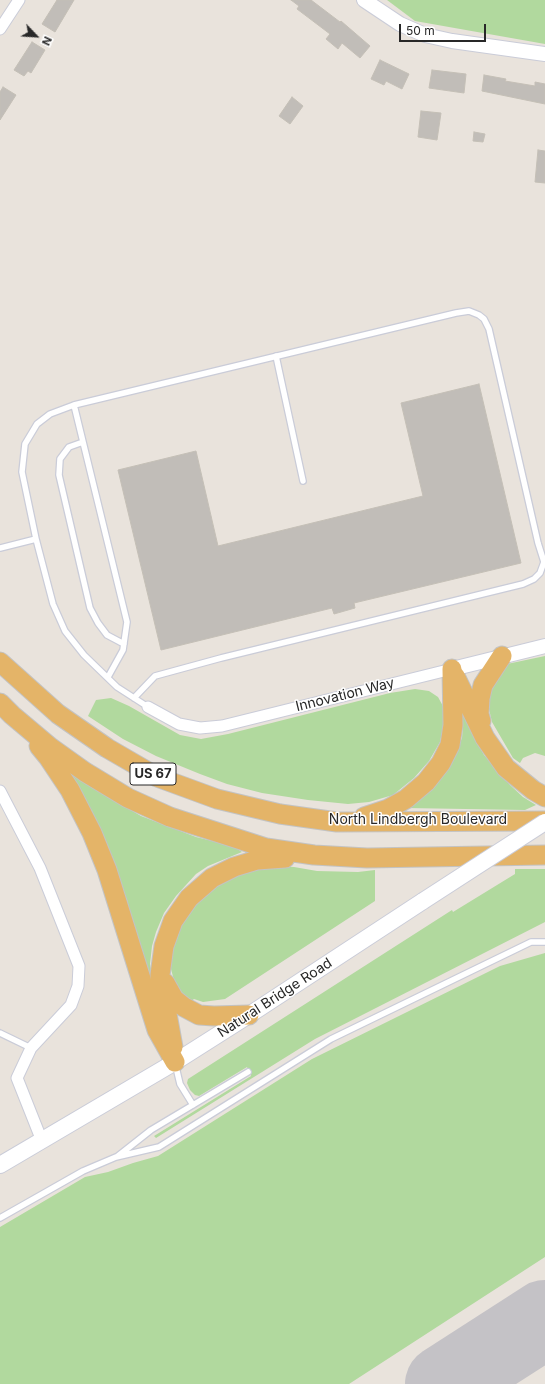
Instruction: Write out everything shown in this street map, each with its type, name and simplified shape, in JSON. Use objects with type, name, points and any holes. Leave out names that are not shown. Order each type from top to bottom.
[{"type":"highway","points":[[485,738],[479,714],[480,698],[483,685],[502,656]]},
{"type":"highway","name":"North Lindbergh Boulevard","points":[[0,662],[58,714],[107,748],[158,777],[217,799],[280,814],[337,822],[545,821]]},
{"type":"highway","points":[[452,669],[485,738],[506,768],[532,790],[545,797]]},
{"type":"highway","points":[[337,822],[370,816],[388,809],[406,799],[426,782],[441,763],[450,745],[453,725],[452,669]]},
{"type":"highway","points":[[6,709],[48,757],[70,790],[92,833],[107,870],[157,1030],[175,1062]]},
{"type":"highway","name":"US 67","points":[[6,709],[50,747],[85,772],[128,798],[170,817],[266,848],[314,855],[367,858],[545,855]]},
{"type":"highway","points":[[175,1062],[160,975],[164,946],[173,921],[189,898],[212,878],[234,866],[257,860],[314,855]]},
{"type":"highway","points":[[160,975],[174,999],[184,1007],[199,1014],[214,1016],[249,1015]]},
{"type":"main road","name":"Natural Bridge Road","points":[[0,1165],[175,1062],[545,821]]},
{"type":"street","points":[[0,29],[19,0]]},
{"type":"street","points":[[364,0],[400,24],[425,35],[452,41],[545,54]]},
{"type":"street","name":"Innovation Way","points":[[148,708],[179,724],[200,728],[222,726],[545,646]]},
{"type":"street","points":[[0,791],[40,868],[79,966],[78,986],[72,1005],[31,1048],[17,1078],[42,1141]]},
{"type":"lane","points":[[134,698],[155,676],[229,656],[523,584],[534,579],[540,573],[544,562],[538,543],[489,329],[484,319],[469,311],[456,313],[74,405],[50,414],[37,424],[25,444],[22,472],[36,539],[53,604],[65,631],[84,655],[117,687],[148,708]]},
{"type":"lane","points":[[276,356],[303,481]]},
{"type":"lane","points":[[74,405],[127,622],[123,650],[108,677]]},
{"type":"lane","points":[[83,442],[68,448],[60,459],[59,475],[90,608],[98,623],[108,636],[124,644]]},
{"type":"lane","points":[[0,548],[36,539]]},
{"type":"lane","points":[[0,1218],[83,1171],[116,1157],[159,1146],[331,1039],[531,942],[545,942]]},
{"type":"lane","points":[[0,1033],[31,1048]]},
{"type":"lane","points":[[175,1062],[180,1084],[193,1105]]},
{"type":"lane","points":[[116,1157],[151,1130],[248,1072]]},
{"type":"green space","points":[[387,0],[545,0],[545,44],[415,21]]},
{"type":"green space","points":[[545,656],[545,756],[535,753],[523,758],[520,763],[513,758],[492,722],[488,705],[491,685],[507,664]]},
{"type":"green space","points":[[415,689],[429,691],[438,697],[444,708],[444,724],[440,742],[429,761],[414,778],[393,795],[369,802],[348,804],[262,793],[227,784],[156,756],[123,739],[88,716],[96,700],[111,698],[129,706],[180,735],[201,739],[228,734],[390,693]]},
{"type":"green space","points":[[462,706],[474,736],[484,755],[510,785],[523,797],[536,805],[525,810],[406,808],[431,790],[448,769],[462,738]]},
{"type":"green space","points":[[65,767],[98,791],[141,816],[196,837],[233,846],[242,852],[208,866],[196,874],[176,896],[164,913],[156,932],[152,946],[150,964],[152,977],[148,979],[127,900]]},
{"type":"green space","points":[[274,866],[294,867],[317,871],[358,872],[375,870],[375,901],[225,999],[203,1002],[194,999],[190,1002],[176,988],[171,969],[171,954],[183,920],[196,901],[237,873]]},
{"type":"green space","points":[[515,869],[545,869],[545,922],[315,1039],[156,1138],[154,1136],[251,1076],[247,1067],[199,1096],[195,1095],[190,1090],[187,1083],[188,1079],[452,910],[453,912],[515,874]]},
{"type":"green space","points":[[545,953],[545,1257],[349,1384],[0,1384],[0,1227],[85,1177],[108,1172],[158,1156],[312,1059],[500,966]]},
{"type":"building","points":[[57,0],[74,0],[55,32],[42,24]]},
{"type":"building","points":[[291,0],[311,0],[340,22],[341,21],[370,46],[360,58],[342,43],[338,49],[326,39],[330,34],[297,9],[299,6]]},
{"type":"building","points":[[32,42],[45,50],[31,73],[28,71],[24,76],[14,70]]},
{"type":"building","points":[[380,60],[409,74],[402,89],[386,81],[384,85],[371,79]]},
{"type":"building","points":[[432,70],[466,74],[464,93],[429,88]]},
{"type":"building","points":[[484,75],[506,79],[505,81],[535,86],[535,82],[545,84],[545,104],[482,91]]},
{"type":"building","points":[[3,87],[16,95],[0,120],[0,92]]},
{"type":"building","points":[[292,97],[303,106],[290,124],[279,116]]},
{"type":"building","points":[[421,111],[441,113],[437,140],[418,137]]},
{"type":"building","points":[[474,132],[485,134],[483,142],[473,141]]},
{"type":"building","points":[[538,150],[545,151],[545,183],[535,182]]},
{"type":"building","points":[[479,384],[521,563],[354,603],[355,608],[334,614],[332,608],[161,650],[118,470],[196,451],[218,546],[423,496],[401,403]]},
{"type":"runway","points":[[444,1384],[545,1319]]}]
